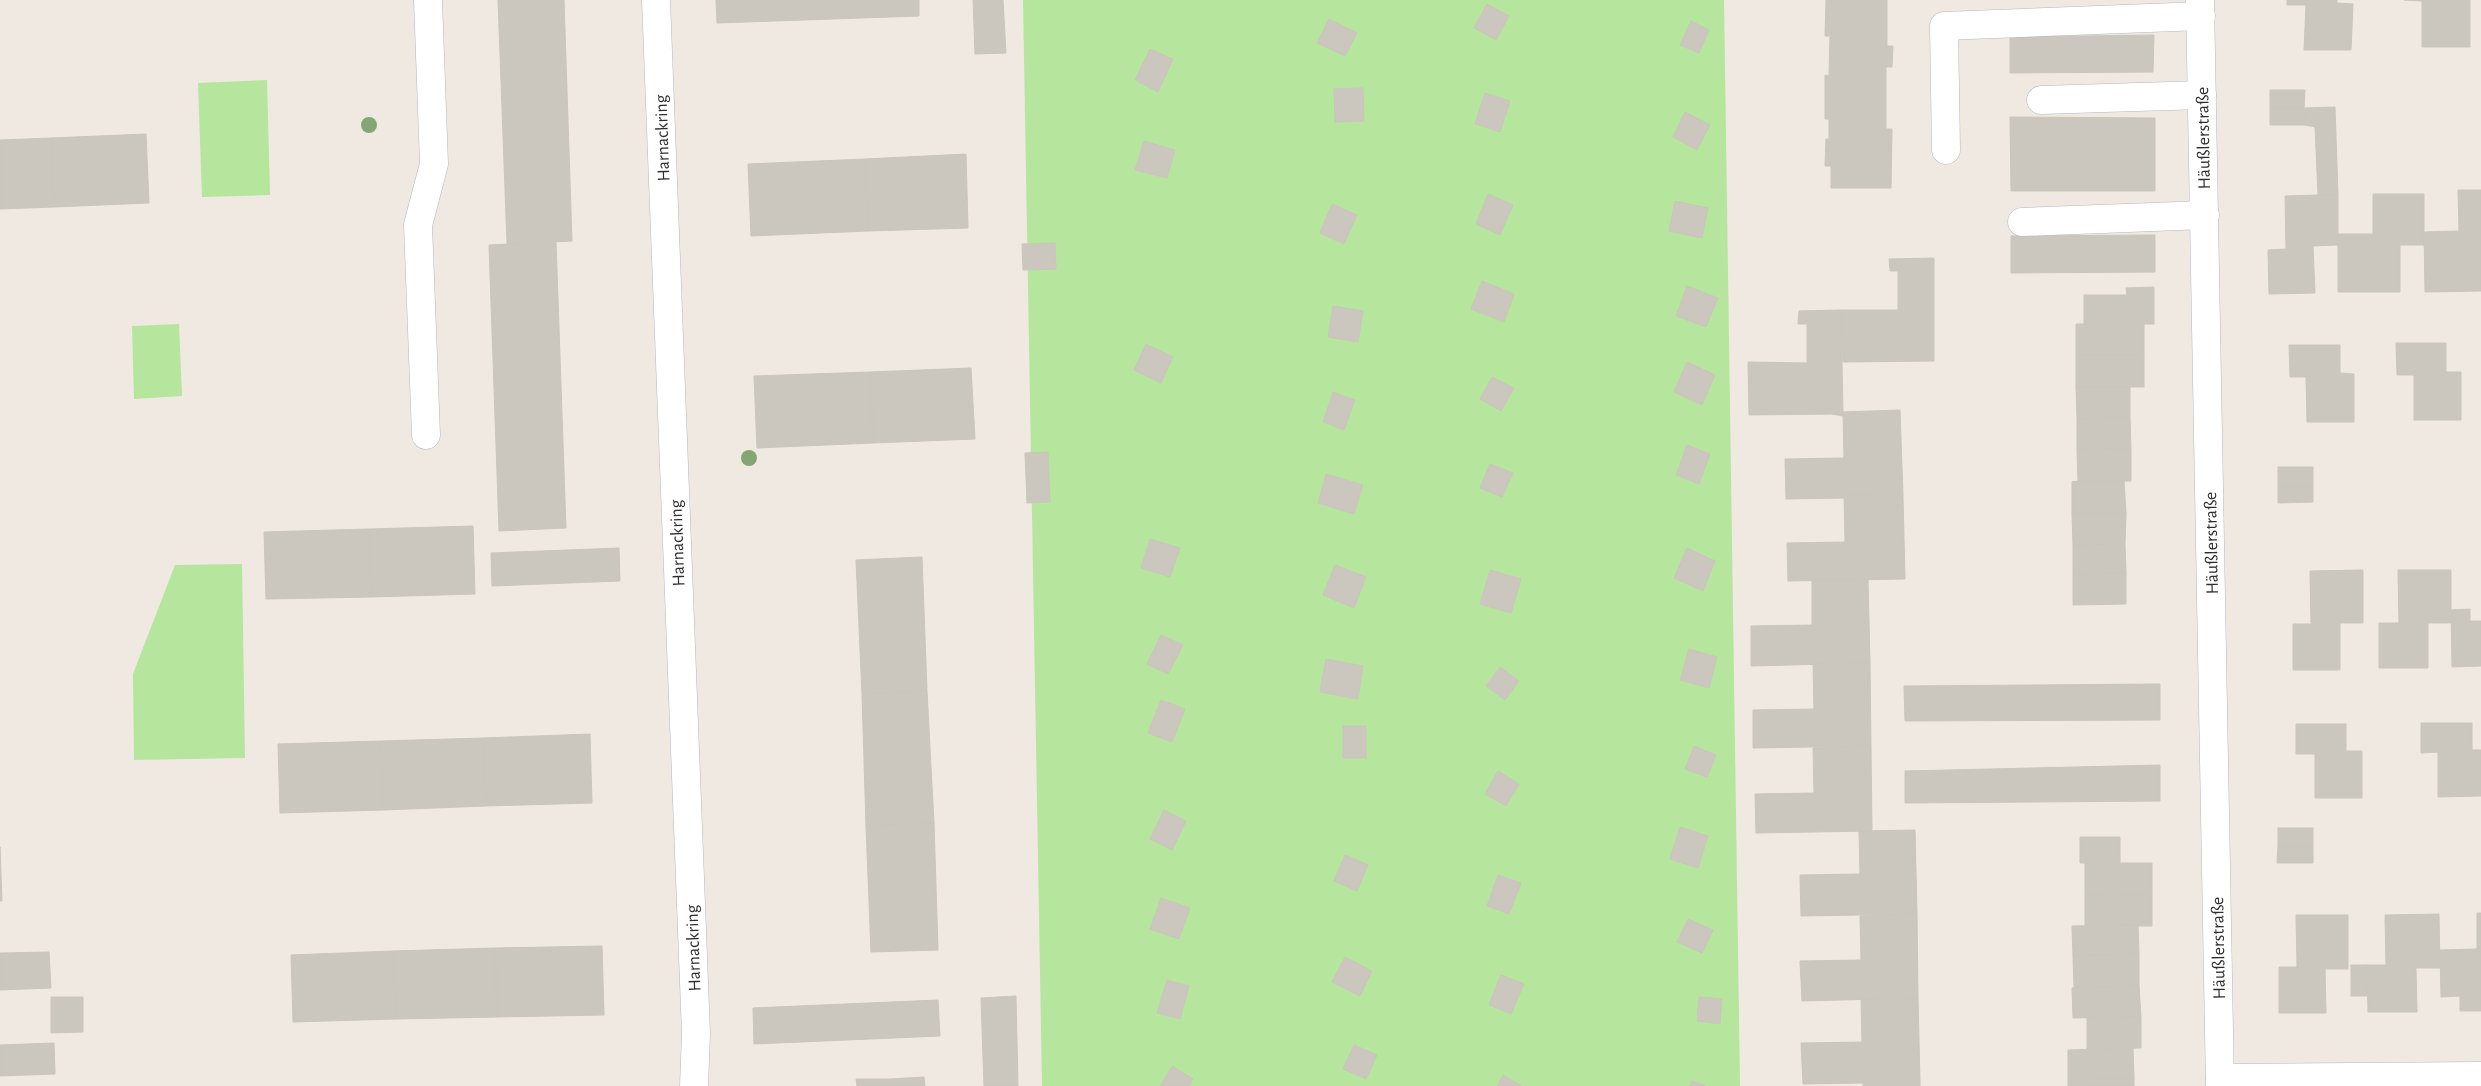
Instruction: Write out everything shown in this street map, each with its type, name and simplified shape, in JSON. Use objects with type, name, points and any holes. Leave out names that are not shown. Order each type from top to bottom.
[{"type":"street","points":[[426,435],[418,225],[434,164],[428,0]]},
{"type":"street","name":"Harnackring","points":[[656,0],[696,1034],[694,1086]]},
{"type":"street","points":[[1946,150],[1944,26],[2200,8]]},
{"type":"street","name":"Häußlerstraße","points":[[2200,8],[2220,1082]]},
{"type":"street","points":[[2042,100],[2202,95]]},
{"type":"street","points":[[2022,222],[2205,215]]},
{"type":"street","points":[[2220,1082],[2481,1076]]},
{"type":"green space","points":[[1023,0],[1724,0],[1740,1086],[1042,1086]]},
{"type":"green space","points":[[267,80],[270,195],[202,197],[198,83]]},
{"type":"green space","points":[[179,324],[182,396],[134,399],[132,326]]},
{"type":"green space","points":[[242,564],[245,758],[134,760],[133,674],[175,565]]},
{"type":"building","points":[[498,0],[564,0],[572,241],[507,244]]},
{"type":"building","points":[[716,0],[919,0],[919,16],[717,23]]},
{"type":"building","points":[[973,0],[1003,0],[1006,53],[975,54]]},
{"type":"building","points":[[1826,0],[1887,0],[1887,46],[1893,46],[1892,67],[1886,67],[1886,129],[1892,129],[1891,188],[1831,188],[1831,166],[1825,166],[1826,139],[1829,139],[1829,119],[1825,119],[1825,75],[1829,76],[1830,36],[1825,36]]},
{"type":"building","points":[[2287,0],[2337,0],[2337,3],[2353,4],[2351,50],[2304,50],[2306,5],[2287,5]]},
{"type":"building","points":[[2404,0],[2470,0],[2470,47],[2422,47],[2422,1]]},
{"type":"building","points":[[1487,4],[1509,16],[1496,40],[1474,28]]},
{"type":"building","points":[[1329,19],[1357,33],[1345,56],[1317,43]]},
{"type":"building","points":[[1691,21],[1709,30],[1699,53],[1680,45]]},
{"type":"building","points":[[2154,35],[2153,72],[2010,73],[2010,37]]},
{"type":"building","points":[[1150,49],[1173,59],[1158,92],[1135,80]]},
{"type":"building","points":[[1363,88],[1364,121],[1335,122],[1334,89]]},
{"type":"building","points":[[2270,90],[2305,90],[2304,108],[2270,108]]},
{"type":"building","points":[[1485,93],[1510,101],[1500,132],[1475,124]]},
{"type":"building","points":[[2335,107],[2338,195],[2318,195],[2315,127],[2305,125],[2304,108]]},
{"type":"building","points":[[2270,108],[2304,108],[2305,125],[2270,125]]},
{"type":"building","points":[[1685,112],[1710,125],[1697,150],[1673,137]]},
{"type":"building","points":[[2010,117],[2155,118],[2155,191],[2011,191]]},
{"type":"building","points":[[146,134],[149,203],[54,207],[51,138]]},
{"type":"building","points":[[51,138],[54,207],[0,209],[0,140]]},
{"type":"building","points":[[1144,141],[1175,150],[1167,178],[1135,170]]},
{"type":"building","points":[[966,154],[968,228],[868,231],[865,159]]},
{"type":"building","points":[[865,159],[868,231],[751,236],[748,164]]},
{"type":"building","points":[[2458,190],[2481,190],[2481,291],[2425,292],[2424,232],[2459,231]]},
{"type":"building","points":[[1488,194],[1513,205],[1500,235],[1476,224]]},
{"type":"building","points":[[2373,194],[2424,194],[2424,245],[2400,245],[2400,292],[2338,292],[2338,234],[2373,234]]},
{"type":"building","points":[[2338,195],[2338,245],[2313,246],[2315,293],[2269,294],[2268,250],[2286,249],[2285,196]]},
{"type":"building","points":[[1675,201],[1708,208],[1702,238],[1669,231]]},
{"type":"building","points":[[1332,204],[1357,215],[1344,244],[1320,233]]},
{"type":"building","points":[[2155,235],[2155,272],[2011,273],[2011,236]]},
{"type":"building","points":[[556,242],[566,528],[499,531],[489,245]]},
{"type":"building","points":[[1055,243],[1056,269],[1023,270],[1022,244]]},
{"type":"building","points":[[1934,258],[1934,361],[1843,362],[1841,310],[1898,310],[1898,271],[1890,271],[1889,259]]},
{"type":"building","points":[[1482,281],[1514,294],[1504,322],[1471,309]]},
{"type":"building","points":[[1687,286],[1718,298],[1706,327],[1676,316]]},
{"type":"building","points":[[2154,287],[2154,324],[2144,324],[2144,355],[2076,355],[2076,324],[2084,324],[2084,295],[2127,295],[2126,288]]},
{"type":"building","points":[[1333,306],[1363,311],[1358,342],[1328,337]]},
{"type":"building","points":[[1841,310],[1843,416],[1832,414],[1749,415],[1748,362],[1807,363],[1807,324],[1798,324],[1799,311]]},
{"type":"building","points":[[2396,343],[2446,343],[2446,372],[2461,372],[2461,420],[2414,420],[2414,375],[2397,375]]},
{"type":"building","points":[[1146,344],[1173,357],[1161,383],[1134,370]]},
{"type":"building","points":[[2289,345],[2340,345],[2340,373],[2354,374],[2354,422],[2307,422],[2306,377],[2290,377]]},
{"type":"building","points":[[2076,355],[2144,355],[2144,387],[2076,387]]},
{"type":"building","points":[[1687,362],[1715,375],[1702,405],[1674,392]]},
{"type":"building","points":[[971,368],[975,439],[873,443],[870,372]]},
{"type":"building","points":[[870,372],[873,443],[757,448],[754,376]]},
{"type":"building","points":[[1492,377],[1514,388],[1501,411],[1480,399]]},
{"type":"building","points":[[2076,387],[2130,387],[2130,418],[2077,419]]},
{"type":"building","points":[[1333,392],[1355,400],[1344,430],[1323,422]]},
{"type":"building","points":[[1900,410],[1903,496],[1844,495],[1845,498],[1786,499],[1785,459],[1844,458],[1843,412]]},
{"type":"building","points":[[2130,418],[2131,449],[2077,450],[2077,419]]},
{"type":"building","points":[[1687,445],[1710,454],[1699,484],[1676,475]]},
{"type":"building","points":[[2131,449],[2131,481],[2078,481],[2077,450]]},
{"type":"building","points":[[1048,452],[1050,502],[1027,503],[1025,453]]},
{"type":"building","points":[[1490,464],[1513,473],[1502,497],[1480,488]]},
{"type":"building","points":[[2278,467],[2313,467],[2313,486],[2278,486]]},
{"type":"building","points":[[1326,474],[1363,485],[1354,514],[1318,503]]},
{"type":"building","points":[[2124,481],[2126,513],[2072,513],[2072,482]]},
{"type":"building","points":[[2278,486],[2313,486],[2313,502],[2278,503]]},
{"type":"building","points":[[1844,495],[1903,496],[1905,579],[1788,581],[1787,543],[1845,542]]},
{"type":"building","points":[[2072,513],[2126,513],[2125,544],[2073,545]]},
{"type":"building","points":[[473,526],[475,594],[371,597],[369,529]]},
{"type":"building","points":[[369,529],[371,597],[266,599],[264,532]]},
{"type":"building","points":[[1150,539],[1180,548],[1170,577],[1141,568]]},
{"type":"building","points":[[2125,544],[2126,573],[2073,574],[2073,545]]},
{"type":"building","points":[[619,548],[620,581],[492,586],[491,553]]},
{"type":"building","points":[[1687,548],[1715,561],[1703,591],[1674,578]]},
{"type":"building","points":[[922,557],[927,691],[862,694],[856,560]]},
{"type":"building","points":[[1335,565],[1366,577],[1354,608],[1323,595]]},
{"type":"building","points":[[1490,570],[1521,579],[1511,613],[1480,604]]},
{"type":"building","points":[[2363,570],[2363,623],[2340,623],[2340,670],[2293,670],[2293,624],[2311,624],[2310,571]]},
{"type":"building","points":[[2398,570],[2451,570],[2451,623],[2428,623],[2428,668],[2379,668],[2379,623],[2399,623]]},
{"type":"building","points":[[2126,573],[2126,604],[2073,605],[2073,574]]},
{"type":"building","points":[[1812,580],[1868,580],[1870,663],[1751,666],[1751,626],[1812,625]]},
{"type":"building","points":[[2470,609],[2470,621],[2481,621],[2481,666],[2452,667],[2451,610]]},
{"type":"building","points":[[1161,635],[1183,645],[1168,674],[1147,664]]},
{"type":"building","points":[[1689,649],[1717,657],[1709,688],[1680,680]]},
{"type":"building","points":[[1326,659],[1363,666],[1358,699],[1320,692]]},
{"type":"building","points":[[1870,663],[1871,746],[1753,748],[1753,710],[1814,709],[1813,664]]},
{"type":"building","points":[[1500,667],[1519,681],[1505,700],[1486,686]]},
{"type":"building","points":[[2160,684],[2160,720],[1905,721],[1904,686]]},
{"type":"building","points":[[927,691],[934,823],[866,826],[862,694]]},
{"type":"building","points":[[1161,700],[1185,709],[1172,742],[1148,733]]},
{"type":"building","points":[[2421,723],[2472,723],[2472,750],[2481,750],[2481,796],[2438,797],[2438,752],[2421,753]]},
{"type":"building","points":[[2296,724],[2346,724],[2346,751],[2362,751],[2362,798],[2315,798],[2315,754],[2296,754]]},
{"type":"building","points":[[1343,726],[1366,726],[1366,758],[1343,758]]},
{"type":"building","points":[[590,734],[592,803],[486,806],[483,738]]},
{"type":"building","points":[[483,738],[486,806],[383,810],[381,741]]},
{"type":"building","points":[[381,741],[383,810],[280,813],[278,744]]},
{"type":"building","points":[[1694,746],[1716,755],[1707,777],[1685,769]]},
{"type":"building","points":[[1871,746],[1872,831],[1756,833],[1755,794],[1814,793],[1813,748]]},
{"type":"building","points":[[2160,765],[2160,801],[1905,803],[1905,771]]},
{"type":"building","points":[[1498,771],[1519,784],[1506,806],[1485,794]]},
{"type":"building","points":[[1164,810],[1186,821],[1172,850],[1150,839]]},
{"type":"building","points":[[934,823],[938,950],[871,952],[866,826]]},
{"type":"building","points":[[1680,827],[1708,836],[1698,868],[1670,859]]},
{"type":"building","points":[[2278,828],[2313,828],[2313,846],[2278,846]]},
{"type":"building","points":[[1915,830],[1917,914],[1801,916],[1800,875],[1860,874],[1859,831]]},
{"type":"building","points":[[2080,837],[2120,837],[2120,863],[2152,863],[2152,894],[2085,895],[2085,863],[2080,863]]},
{"type":"building","points":[[2278,846],[2313,846],[2313,863],[2277,863]]},
{"type":"building","points":[[0,847],[2,901],[0,901]]},
{"type":"building","points":[[1345,855],[1368,865],[1357,891],[1334,881]]},
{"type":"building","points":[[1498,875],[1521,883],[1509,914],[1487,906]]},
{"type":"building","points":[[2152,894],[2152,926],[2085,926],[2085,895]]},
{"type":"building","points":[[1161,898],[1190,908],[1179,939],[1150,929]]},
{"type":"building","points":[[2477,913],[2481,913],[2481,1011],[2460,1011],[2460,996],[2441,997],[2440,950],[2477,949]]},
{"type":"building","points":[[1917,914],[1918,998],[1802,1001],[1800,961],[1861,960],[1860,916]]},
{"type":"building","points":[[2439,914],[2440,968],[2416,968],[2417,1012],[2368,1012],[2367,965],[2386,965],[2385,915]]},
{"type":"building","points":[[2296,915],[2348,915],[2348,969],[2325,969],[2326,1013],[2279,1013],[2279,967],[2297,967]]},
{"type":"building","points":[[1688,919],[1713,930],[1702,953],[1677,942]]},
{"type":"building","points":[[2138,925],[2139,954],[2073,956],[2072,926]]},
{"type":"building","points":[[602,946],[604,1015],[497,1017],[495,948]]},
{"type":"building","points":[[495,948],[497,1017],[396,1019],[393,951]]},
{"type":"building","points":[[393,951],[396,1019],[293,1022],[291,955]]},
{"type":"building","points":[[49,952],[51,988],[0,990],[0,953]]},
{"type":"building","points":[[2139,954],[2139,986],[2074,988],[2073,956]]},
{"type":"building","points":[[1345,957],[1372,971],[1360,996],[1332,982]]},
{"type":"building","points":[[2351,965],[2367,965],[2367,996],[2351,996]]},
{"type":"building","points":[[1501,975],[1524,984],[1511,1014],[1489,1005]]},
{"type":"building","points":[[1167,980],[1189,986],[1180,1019],[1157,1013]]},
{"type":"building","points":[[2139,986],[2141,1017],[2073,1018],[2072,988]]},
{"type":"building","points":[[1016,996],[1018,1086],[984,1086],[981,998]]},
{"type":"building","points":[[51,997],[83,997],[83,1032],[51,1033]]},
{"type":"building","points":[[1699,997],[1722,999],[1720,1024],[1697,1021]]},
{"type":"building","points":[[1918,998],[1920,1082],[1803,1084],[1801,1043],[1862,1042],[1861,999]]},
{"type":"building","points":[[938,1000],[940,1036],[754,1044],[753,1008]]},
{"type":"building","points":[[2141,1017],[2141,1048],[2087,1049],[2087,1018]]},
{"type":"building","points":[[54,1043],[55,1074],[0,1076],[0,1045]]},
{"type":"building","points":[[1354,1045],[1377,1055],[1366,1079],[1343,1069]]},
{"type":"building","points":[[2133,1048],[2134,1079],[2068,1080],[2068,1050]]},
{"type":"building","points":[[1172,1066],[1193,1079],[1189,1086],[1160,1086]]},
{"type":"building","points":[[1503,1075],[1522,1086],[1497,1086]]},
{"type":"building","points":[[924,1077],[925,1086],[890,1086],[890,1079]]},
{"type":"building","points":[[856,1079],[890,1079],[890,1086],[857,1086]]},
{"type":"building","points":[[2134,1079],[2134,1086],[2068,1086],[2068,1080]]},
{"type":"building","points":[[1692,1081],[1706,1086],[1690,1086]]},
{"type":"building","points":[[1863,1082],[1920,1082],[1920,1086],[1863,1086]]}]
